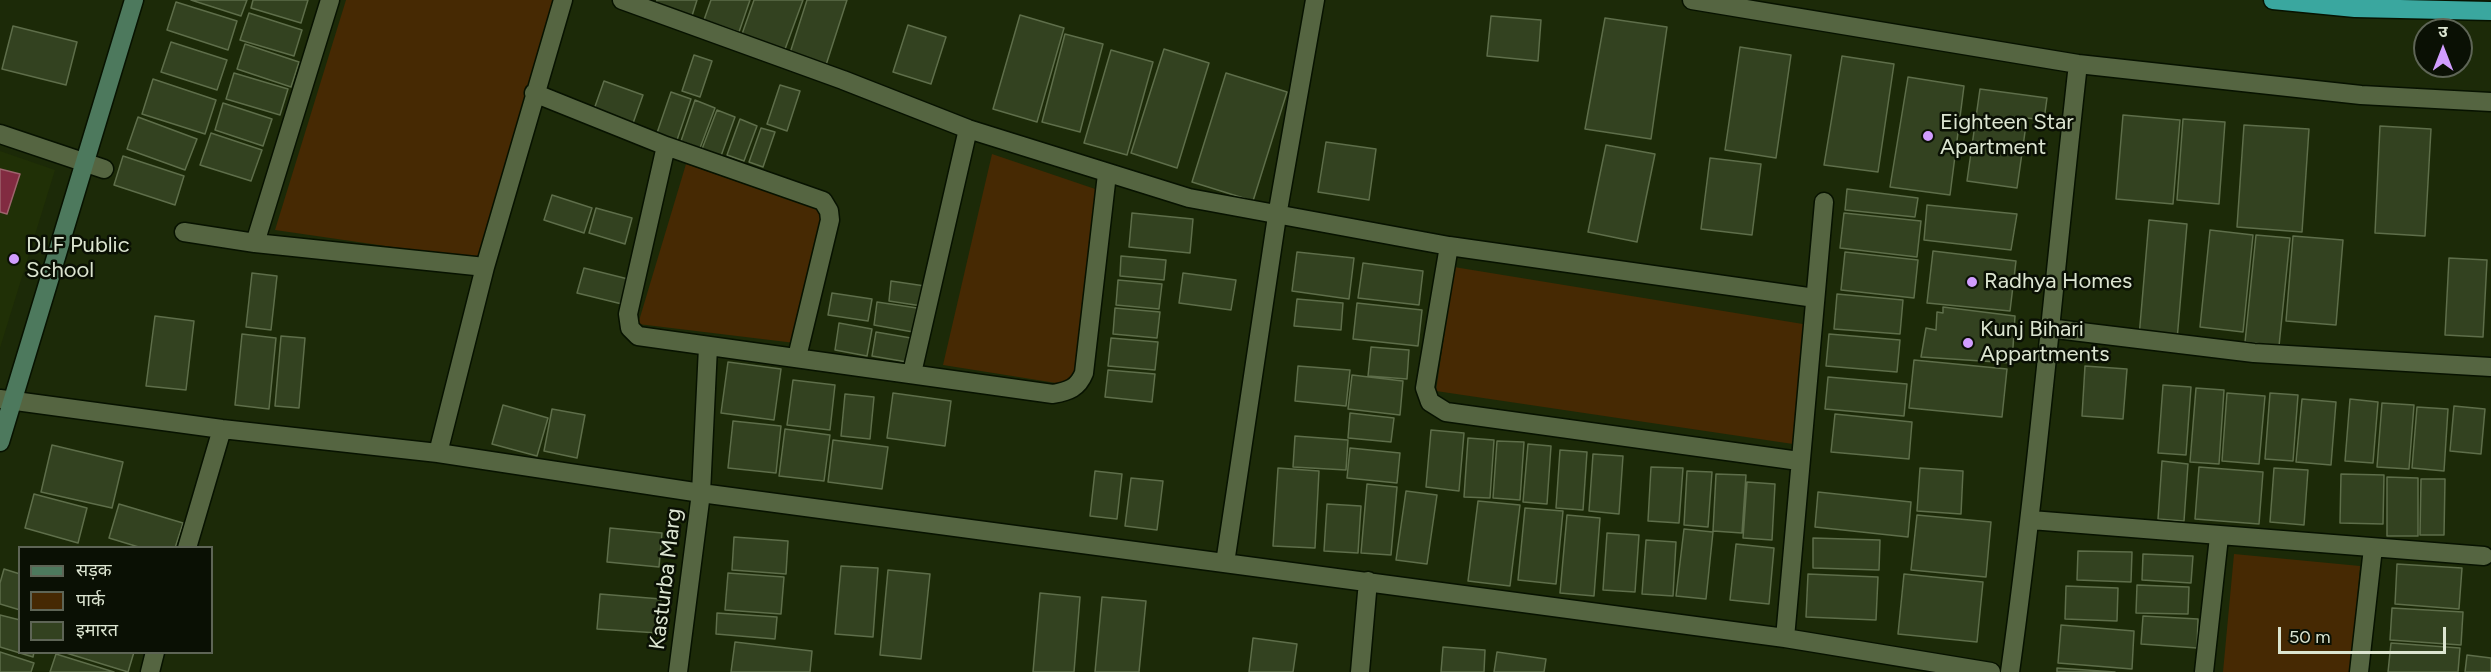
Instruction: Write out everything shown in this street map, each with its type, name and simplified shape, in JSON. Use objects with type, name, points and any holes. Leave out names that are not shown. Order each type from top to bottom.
[{"type":"highway","points":[[2273,0],[2355,8],[2491,11]]},
{"type":"street","points":[[0,442],[6,400],[84,164],[134,0]]},
{"type":"street","points":[[255,243],[330,0]]},
{"type":"street","points":[[438,453],[485,267],[563,0]]},
{"type":"street","points":[[622,0],[843,80],[968,129],[1189,198],[1449,246],[1815,298]]},
{"type":"street","points":[[1225,563],[1277,216],[1315,0]]},
{"type":"street","points":[[1692,0],[2078,64],[2361,95],[2491,102]]},
{"type":"street","points":[[2010,672],[2031,520],[2078,64]]},
{"type":"street","points":[[534,93],[666,146],[823,201],[829,211],[830,220],[797,357]]},
{"type":"street","points":[[912,374],[968,129]]},
{"type":"street","points":[[0,134],[104,169]]},
{"type":"street","points":[[666,146],[628,314],[630,328],[638,336],[1053,394],[1069,391],[1080,383],[1084,373],[1107,174]]},
{"type":"street","points":[[1785,638],[1799,461],[1824,202]]},
{"type":"street","points":[[184,232],[255,243],[485,267]]},
{"type":"street","points":[[1449,246],[1425,388],[1430,402],[1446,412],[1799,461]]},
{"type":"street","points":[[2049,328],[2254,353],[2491,368]]},
{"type":"street","name":"Kasturba Marg","points":[[678,672],[701,493],[708,347]]},
{"type":"street","points":[[6,400],[222,429],[438,453],[701,493],[1785,638],[1991,672]]},
{"type":"street","points":[[188,546],[222,429]]},
{"type":"street","points":[[2031,520],[2219,537],[2484,556]]},
{"type":"street","points":[[2204,672],[2219,537]]},
{"type":"street","points":[[2359,672],[2373,548]]},
{"type":"street","points":[[1360,672],[1368,581]]},
{"type":"street","points":[[150,672],[154,654]]},
{"type":"shaded area","name":"DLF Public School","points":[[0,151],[55,170],[0,348]]},
{"type":"shaded area","points":[[0,169],[20,174],[7,214],[0,212]]},
{"type":"green space","points":[[346,0],[553,0],[482,260],[275,230]]},
{"type":"green space","points":[[992,154],[1107,193],[1075,386],[943,365]]},
{"type":"green space","points":[[686,164],[835,215],[795,343],[638,324]]},
{"type":"green space","points":[[1454,267],[1809,325],[1793,444],[1436,391]]},
{"type":"green space","points":[[2234,554],[2360,566],[2351,672],[2223,672]]},
{"type":"building","points":[[191,0],[247,0],[241,16]]},
{"type":"building","points":[[253,0],[308,0],[301,23],[251,8]]},
{"type":"building","points":[[657,0],[697,0],[691,19],[655,7]]},
{"type":"building","points":[[711,0],[750,0],[739,32],[704,20]]},
{"type":"building","points":[[754,0],[803,0],[784,52],[741,37]]},
{"type":"building","points":[[807,0],[847,0],[826,65],[790,53]]},
{"type":"building","points":[[176,2],[237,21],[228,50],[167,30]]},
{"type":"building","points":[[249,13],[302,30],[294,56],[240,40]]},
{"type":"building","points":[[1020,15],[1064,28],[1037,122],[993,109]]},
{"type":"building","points":[[1491,16],[1541,20],[1538,61],[1487,56]]},
{"type":"building","points":[[1605,18],[1667,27],[1651,139],[1585,129]]},
{"type":"building","points":[[908,25],[946,37],[931,84],[893,72]]},
{"type":"building","points":[[13,26],[77,42],[66,85],[2,69]]},
{"type":"building","points":[[1065,34],[1103,44],[1080,132],[1042,122]]},
{"type":"building","points":[[171,42],[227,60],[217,90],[161,72]]},
{"type":"building","points":[[245,44],[299,62],[291,87],[237,69]]},
{"type":"building","points":[[1740,47],[1791,55],[1776,158],[1725,150]]},
{"type":"building","points":[[1164,49],[1209,63],[1177,168],[1131,153]]},
{"type":"building","points":[[1111,50],[1153,62],[1127,155],[1084,143]]},
{"type":"building","points":[[694,55],[712,61],[700,97],[682,91]]},
{"type":"building","points":[[1842,56],[1894,64],[1878,172],[1824,165]]},
{"type":"building","points":[[234,73],[288,89],[280,115],[226,99]]},
{"type":"building","points":[[1226,73],[1287,92],[1253,201],[1192,182]]},
{"type":"building","name":"Eighteen Star Apartment","points":[[1908,77],[1964,86],[1950,195],[1890,187]]},
{"type":"building","points":[[153,79],[216,100],[205,134],[142,114]]},
{"type":"building","points":[[604,81],[643,95],[631,129],[592,115]]},
{"type":"building","points":[[780,85],[800,91],[787,131],[767,124]]},
{"type":"building","points":[[1980,89],[2047,98],[2044,120],[2027,118],[2017,188],[1967,181]]},
{"type":"building","points":[[671,92],[691,99],[677,140],[657,133]]},
{"type":"building","points":[[695,100],[715,108],[700,148],[681,141]]},
{"type":"building","points":[[223,103],[272,119],[263,146],[215,130]]},
{"type":"building","points":[[717,110],[735,117],[721,156],[702,149]]},
{"type":"building","points":[[2123,115],[2180,120],[2173,204],[2116,199]]},
{"type":"building","points":[[138,117],[197,139],[185,170],[127,149]]},
{"type":"building","points":[[740,119],[757,126],[744,161],[727,155]]},
{"type":"building","points":[[2183,119],[2225,122],[2219,204],[2177,200]]},
{"type":"building","points":[[2244,125],[2309,129],[2302,232],[2237,227]]},
{"type":"building","points":[[2380,126],[2431,129],[2425,236],[2375,233]]},
{"type":"building","points":[[761,128],[775,132],[763,167],[749,162]]},
{"type":"building","points":[[211,133],[262,150],[251,181],[200,165]]},
{"type":"building","points":[[1326,142],[1376,149],[1369,200],[1318,192]]},
{"type":"building","points":[[1606,145],[1655,154],[1637,242],[1588,232]]},
{"type":"building","points":[[123,156],[184,176],[175,205],[114,185]]},
{"type":"building","points":[[1710,158],[1761,164],[1752,235],[1701,229]]},
{"type":"building","points":[[1847,189],[1918,198],[1915,217],[1845,210]]},
{"type":"building","points":[[552,195],[592,208],[584,233],[544,220]]},
{"type":"building","points":[[1927,205],[2017,214],[2011,250],[1924,240]]},
{"type":"building","points":[[596,208],[632,218],[625,244],[589,233]]},
{"type":"building","points":[[1132,213],[1193,219],[1190,253],[1129,247]]},
{"type":"building","points":[[1844,213],[1921,221],[1917,257],[1840,248]]},
{"type":"building","points":[[2149,220],[2187,224],[2177,340],[2139,337]]},
{"type":"building","points":[[2210,230],[2253,235],[2243,332],[2200,327]]},
{"type":"building","points":[[2256,235],[2290,238],[2279,346],[2245,342]]},
{"type":"building","points":[[2293,236],[2343,240],[2336,325],[2286,321]]},
{"type":"building","name":"Radhya Homes","points":[[1933,251],[2016,261],[2010,311],[1927,303]]},
{"type":"building","points":[[1297,252],[1354,258],[1349,299],[1292,291]]},
{"type":"building","points":[[1845,252],[1918,260],[1914,298],[1841,290]]},
{"type":"building","points":[[1121,256],[1166,260],[1164,280],[1120,276]]},
{"type":"building","points":[[2449,258],[2487,260],[2483,337],[2445,335]]},
{"type":"building","points":[[1363,263],[1423,271],[1419,305],[1358,298]]},
{"type":"building","points":[[584,268],[632,280],[626,305],[577,293]]},
{"type":"building","points":[[252,273],[277,276],[271,330],[246,327]]},
{"type":"building","points":[[1183,273],[1236,280],[1231,310],[1179,303]]},
{"type":"building","points":[[1118,280],[1162,284],[1159,309],[1116,305]]},
{"type":"building","points":[[891,281],[925,286],[922,306],[889,301]]},
{"type":"building","points":[[832,293],[872,299],[868,321],[828,315]]},
{"type":"building","points":[[1837,294],[1903,300],[1900,334],[1834,329]]},
{"type":"building","points":[[1297,299],[1343,303],[1341,330],[1294,326]]},
{"type":"building","points":[[877,302],[917,308],[913,332],[874,325]]},
{"type":"building","points":[[1357,303],[1422,310],[1418,346],[1353,339]]},
{"type":"building","name":"Kunj Bihari Appartments","points":[[1943,307],[2015,316],[2012,363],[1921,357],[1926,328],[1936,330],[1937,312],[1943,313]]},
{"type":"building","points":[[1115,308],[1160,312],[1157,338],[1113,334]]},
{"type":"building","points":[[155,316],[194,321],[186,390],[146,386]]},
{"type":"building","points":[[839,323],[872,329],[867,356],[835,350]]},
{"type":"building","points":[[876,332],[911,338],[907,362],[872,356]]},
{"type":"building","points":[[242,334],[276,338],[269,409],[235,405]]},
{"type":"building","points":[[1829,334],[1900,340],[1897,372],[1826,366]]},
{"type":"building","points":[[281,336],[305,338],[299,408],[275,406]]},
{"type":"building","points":[[1111,338],[1158,342],[1155,370],[1108,366]]},
{"type":"building","points":[[1371,347],[1409,350],[1407,379],[1368,376]]},
{"type":"building","points":[[1914,360],[2007,369],[2002,417],[1909,408]]},
{"type":"building","points":[[728,362],[781,369],[774,420],[721,413]]},
{"type":"building","points":[[1298,366],[1350,370],[1346,406],[1295,401]]},
{"type":"building","points":[[2085,366],[2127,369],[2123,419],[2082,416]]},
{"type":"building","points":[[1108,370],[1155,374],[1152,402],[1105,397]]},
{"type":"building","points":[[1352,375],[1403,381],[1400,415],[1348,409]]},
{"type":"building","points":[[1828,377],[1907,384],[1904,416],[1825,409]]},
{"type":"building","points":[[793,380],[835,385],[830,430],[787,425]]},
{"type":"building","points":[[2163,385],[2191,387],[2186,455],[2158,453]]},
{"type":"building","points":[[2196,388],[2224,390],[2219,464],[2190,462]]},
{"type":"building","points":[[893,393],[951,401],[945,446],[887,438]]},
{"type":"building","points":[[2227,393],[2265,396],[2259,464],[2222,461]]},
{"type":"building","points":[[2270,393],[2298,395],[2293,461],[2265,459]]},
{"type":"building","points":[[845,394],[874,397],[870,439],[841,436]]},
{"type":"building","points":[[2302,399],[2336,402],[2331,465],[2296,462]]},
{"type":"building","points":[[2350,399],[2378,402],[2373,463],[2345,461]]},
{"type":"building","points":[[2382,403],[2414,405],[2409,469],[2377,467]]},
{"type":"building","points":[[503,405],[548,418],[537,456],[492,444]]},
{"type":"building","points":[[2454,406],[2485,409],[2481,454],[2450,451]]},
{"type":"building","points":[[2417,407],[2448,409],[2444,471],[2412,468]]},
{"type":"building","points":[[552,409],[585,415],[577,458],[544,451]]},
{"type":"building","points":[[1350,413],[1394,418],[1391,442],[1348,438]]},
{"type":"building","points":[[1835,414],[1912,422],[1909,459],[1831,452]]},
{"type":"building","points":[[733,421],[781,426],[776,473],[728,468]]},
{"type":"building","points":[[785,429],[830,435],[824,481],[779,476]]},
{"type":"building","points":[[1431,430],[1464,433],[1459,491],[1426,487]]},
{"type":"building","points":[[1295,436],[1348,440],[1346,470],[1293,467]]},
{"type":"building","points":[[1468,438],[1494,440],[1490,498],[1464,497]]},
{"type":"building","points":[[833,440],[888,447],[882,489],[828,482]]},
{"type":"building","points":[[1497,441],[1524,442],[1520,500],[1493,498]]},
{"type":"building","points":[[1528,444],[1551,446],[1547,504],[1523,502]]},
{"type":"building","points":[[52,445],[123,462],[112,508],[41,492]]},
{"type":"building","points":[[1350,448],[1400,453],[1397,483],[1347,478]]},
{"type":"building","points":[[1560,450],[1587,452],[1583,510],[1556,508]]},
{"type":"building","points":[[1593,454],[1623,456],[1619,514],[1589,511]]},
{"type":"building","points":[[2162,461],[2188,464],[2184,521],[2158,519]]},
{"type":"building","points":[[1651,467],[1683,468],[1679,523],[1648,521]]},
{"type":"building","points":[[2199,467],[2263,472],[2259,524],[2195,519]]},
{"type":"building","points":[[1278,468],[1319,471],[1315,548],[1273,546]]},
{"type":"building","points":[[1920,468],[1963,471],[1961,514],[1917,511]]},
{"type":"building","points":[[2274,468],[2308,470],[2304,525],[2270,522]]},
{"type":"building","points":[[1095,471],[1122,474],[1117,519],[1090,516]]},
{"type":"building","points":[[1687,471],[1712,472],[1708,527],[1684,525]]},
{"type":"building","points":[[1716,474],[1746,475],[1742,533],[1713,531]]},
{"type":"building","points":[[2341,474],[2384,475],[2383,524],[2340,523]]},
{"type":"building","points":[[2387,477],[2418,478],[2418,536],[2387,536]]},
{"type":"building","points":[[1131,478],[1163,481],[1157,530],[1125,526]]},
{"type":"building","points":[[2421,479],[2445,479],[2444,535],[2420,535]]},
{"type":"building","points":[[1747,482],[1775,484],[1772,540],[1743,538]]},
{"type":"building","points":[[1367,484],[1397,487],[1391,555],[1361,553]]},
{"type":"building","points":[[1406,491],[1437,495],[1427,564],[1396,560]]},
{"type":"building","points":[[1818,492],[1911,502],[1908,537],[1815,527]]},
{"type":"building","points":[[34,494],[87,508],[78,543],[25,528]]},
{"type":"building","points":[[1478,501],[1520,505],[1510,586],[1468,581]]},
{"type":"building","points":[[119,504],[183,523],[176,546],[135,546],[109,538]]},
{"type":"building","points":[[1327,504],[1361,506],[1358,553],[1324,551]]},
{"type":"building","points":[[1525,508],[1563,511],[1556,584],[1518,580]]},
{"type":"building","points":[[1567,515],[1600,518],[1594,596],[1560,593]]},
{"type":"building","points":[[1917,515],[1991,522],[1986,577],[1911,570]]},
{"type":"building","points":[[610,528],[662,533],[659,567],[607,562]]},
{"type":"building","points":[[1684,529],[1713,532],[1706,599],[1676,596]]},
{"type":"building","points":[[1607,533],[1639,535],[1635,592],[1603,590]]},
{"type":"building","points":[[734,537],[788,541],[786,574],[732,570]]},
{"type":"building","points":[[1813,538],[1880,540],[1879,570],[1813,568]]},
{"type":"building","points":[[1646,540],[1676,542],[1673,596],[1642,594]]},
{"type":"building","points":[[1736,544],[1774,548],[1769,604],[1730,600]]},
{"type":"building","points":[[2078,551],[2132,552],[2131,582],[2077,580]]},
{"type":"building","points":[[2143,554],[2193,556],[2191,583],[2142,580]]},
{"type":"building","points":[[2397,564],[2462,568],[2459,609],[2395,604]]},
{"type":"building","points":[[841,566],[878,568],[873,637],[835,634]]},
{"type":"building","points":[[4,569],[18,573],[18,609],[0,604],[0,583]]},
{"type":"building","points":[[888,570],[930,574],[921,659],[880,655]]},
{"type":"building","points":[[728,573],[784,577],[781,614],[725,610]]},
{"type":"building","points":[[1808,574],[1878,577],[1876,620],[1806,617]]},
{"type":"building","points":[[1904,574],[1983,582],[1977,642],[1898,634]]},
{"type":"building","points":[[2137,585],[2189,587],[2188,614],[2136,613]]},
{"type":"building","points":[[2066,586],[2118,588],[2117,621],[2065,619]]},
{"type":"building","points":[[1040,593],[1080,597],[1074,672],[1033,672]]},
{"type":"building","points":[[600,594],[661,599],[658,633],[597,629]]},
{"type":"building","points":[[1102,597],[1146,601],[1139,672],[1095,672]]},
{"type":"building","points":[[2392,608],[2463,612],[2461,645],[2390,640]]},
{"type":"building","points":[[717,613],[777,617],[775,639],[716,634]]},
{"type":"building","points":[[0,615],[18,620],[18,652],[0,647]]},
{"type":"building","points":[[2143,616],[2198,619],[2197,648],[2141,644]]},
{"type":"building","points":[[2061,625],[2134,631],[2132,669],[2058,663]]},
{"type":"building","points":[[1253,638],[1297,644],[1293,672],[1249,672]]},
{"type":"building","points":[[735,642],[812,651],[810,672],[731,672]]},
{"type":"building","points":[[2391,643],[2460,648],[2458,672],[2388,672]]},
{"type":"building","points":[[1443,647],[1485,650],[1484,672],[1441,672]]},
{"type":"building","points":[[0,652],[34,663],[31,672],[0,672]]},
{"type":"building","points":[[1497,652],[1546,659],[1544,672],[1494,672]]},
{"type":"building","points":[[56,654],[114,672],[50,672]]},
{"type":"building","points":[[70,654],[133,654],[128,672]]},
{"type":"building","points":[[2467,655],[2491,658],[2491,672],[2465,672]]},
{"type":"building","points":[[2057,668],[2115,672],[2057,672]]},
{"type":"place","name":"Eighteen Star Apartment","points":[[1928,136]]},
{"type":"place","name":"DLF Public School","points":[[14,259]]},
{"type":"place","name":"Radhya Homes","points":[[1972,282]]},
{"type":"place","name":"Kunj Bihari Appartments","points":[[1968,343]]}]
